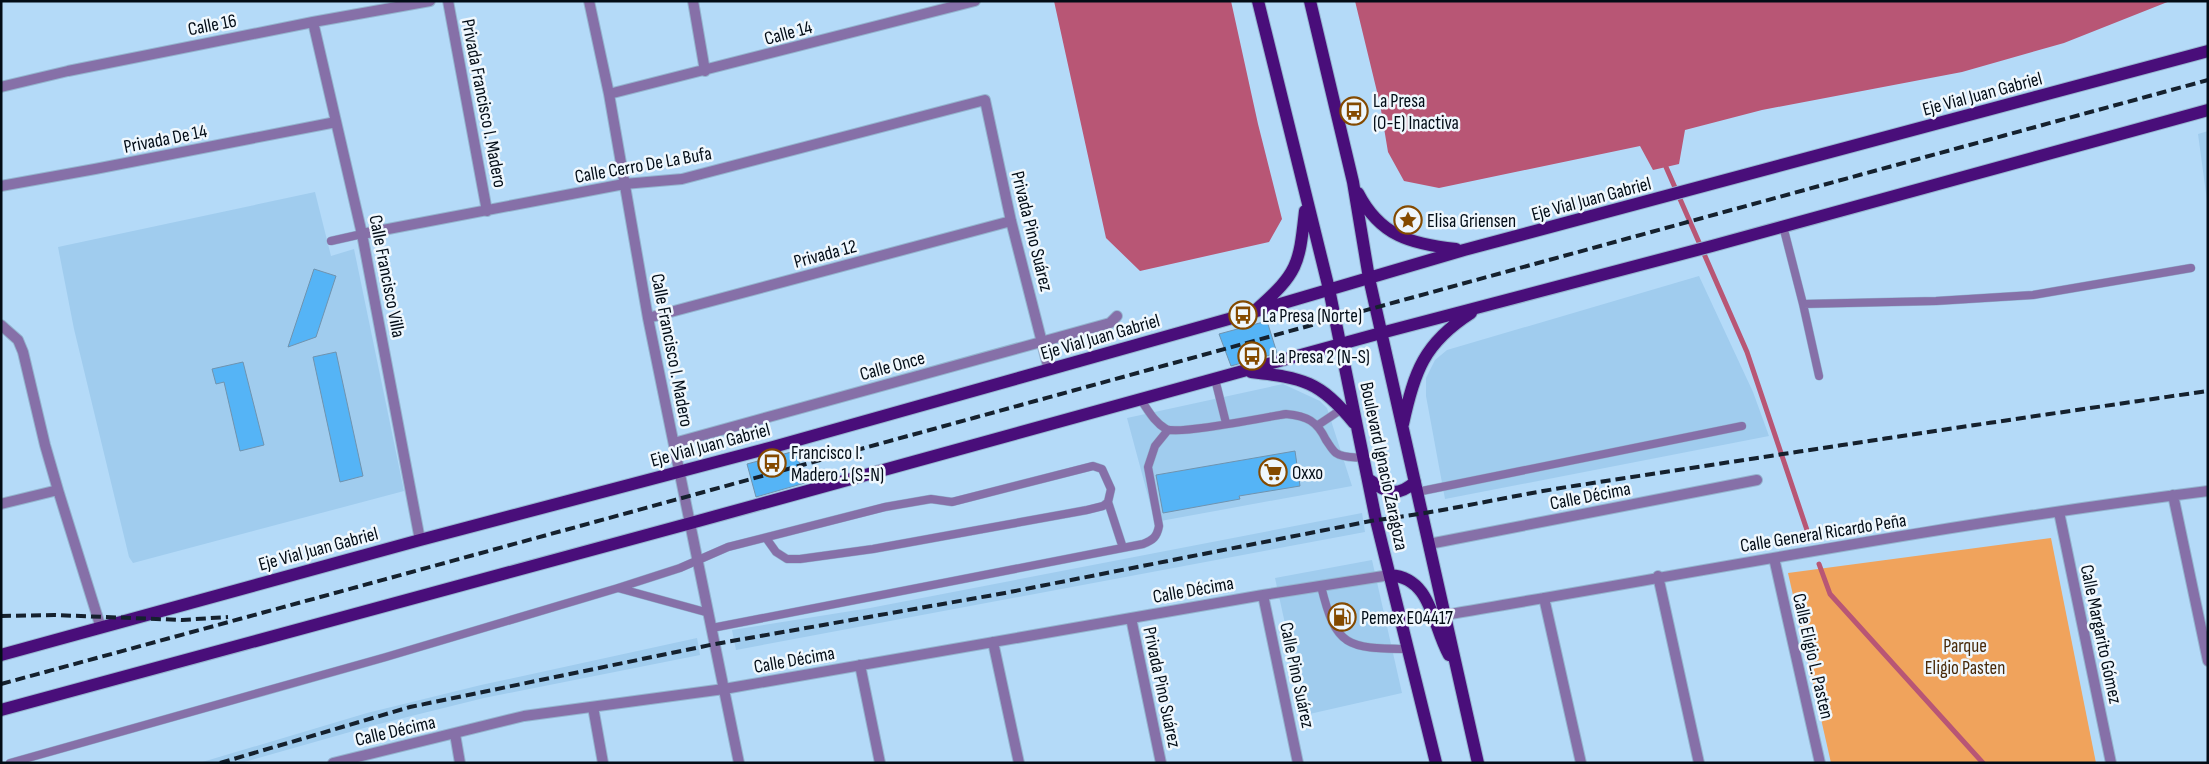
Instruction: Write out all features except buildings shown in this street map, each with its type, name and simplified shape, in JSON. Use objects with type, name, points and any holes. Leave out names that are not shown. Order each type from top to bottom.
[{"type":"main road","name":"Boulevard Ignacio Zaragoza","points":[[1258,1],[1306,203],[1329,289],[1355,425],[1436,763]]},
{"type":"main road","name":"Boulevard Ignacio Zaragoza","points":[[1310,1],[1352,182],[1369,278],[1402,429],[1478,763]]},
{"type":"main road","name":"Eje Vial Juan Gabriel","points":[[1,655],[420,540],[680,472],[1049,370],[1464,250],[1688,192],[2208,51]]},
{"type":"main road","points":[[1,710],[1381,333],[1712,246],[2208,110]]},
{"type":"main road","points":[[1352,182],[1367,209],[1388,230],[1406,240],[1428,246],[1464,250]]},
{"type":"main road","points":[[1253,312],[1288,279],[1296,266],[1300,251],[1306,203]]},
{"type":"main road","points":[[1402,429],[1411,387],[1426,355],[1440,337],[1456,323],[1480,307]]},
{"type":"main road","points":[[1244,371],[1305,380],[1320,388],[1342,409],[1355,425]]},
{"type":"main road","points":[[1368,480],[1388,492],[1396,493],[1416,487]]},
{"type":"main road","points":[[1390,576],[1406,578],[1418,586],[1429,605],[1442,642],[1456,665]]},
{"type":"street","name":"Calle 16","points":[[1,87],[68,71],[313,22],[430,1]]},
{"type":"street","name":"Privada Francisco I. Madero","points":[[448,1],[487,210]]},
{"type":"street","name":"Calle Francisco I. Madero","points":[[589,1],[609,94],[648,318],[739,763]]},
{"type":"street","points":[[693,1],[705,71]]},
{"type":"street","name":"Calle 14","points":[[609,94],[975,1]]},
{"type":"street","name":"Calle Francisco Villa","points":[[313,22],[362,234],[420,540]]},
{"type":"street","name":"Calle Cerro De La Bufa","points":[[362,234],[624,184],[682,179],[985,100]]},
{"type":"street","name":"Privada Pino Suárez","points":[[985,100],[1011,221],[1049,370]]},
{"type":"street","name":"Privada De 14","points":[[1,186],[336,122]]},
{"type":"street","name":"Privada 12","points":[[648,318],[1011,221]]},
{"type":"street","name":"Calle Once","points":[[674,443],[1110,323],[1118,316]]},
{"type":"street","points":[[1,326],[18,340],[24,352],[45,445],[101,628]]},
{"type":"street","name":"Calle Décima","points":[[1429,544],[1757,480]]},
{"type":"street","points":[[1,504],[58,490]]},
{"type":"street","name":"Calle General Ricardo Peña","points":[[1445,615],[1658,576],[2058,512],[2208,491]]},
{"type":"street","points":[[2173,495],[2208,661]]},
{"type":"street","name":"Calle Margarito Gómez","points":[[2058,512],[2111,763]]},
{"type":"street","name":"Calle Eligio L. Pasten","points":[[1774,558],[1820,763]]},
{"type":"street","name":"Calle Décima","points":[[333,763],[524,716],[724,689],[1263,595],[1390,576]]},
{"type":"street","points":[[1658,576],[1699,763]]},
{"type":"street","name":"Calle Pino Suárez","points":[[1263,595],[1298,763]]},
{"type":"street","points":[[1544,598],[1581,763]]},
{"type":"street","name":"Privada Pino Suárez","points":[[1131,618],[1161,763]]},
{"type":"street","points":[[994,642],[1019,763]]},
{"type":"street","points":[[860,665],[880,763]]},
{"type":"street","points":[[593,707],[602,763]]},
{"type":"street","points":[[455,734],[460,763]]},
{"type":"lane","points":[[1783,226],[1804,304],[1819,376]]},
{"type":"lane","points":[[331,241],[362,234]]},
{"type":"lane","points":[[1804,304],[2033,295],[2191,268]]},
{"type":"lane","points":[[1215,379],[1226,423]]},
{"type":"lane","points":[[1141,400],[1156,421],[1168,430],[1286,414],[1300,415],[1318,425],[1335,453],[1345,457],[1363,458]]},
{"type":"lane","points":[[1318,425],[1342,409]]},
{"type":"lane","points":[[1416,487],[1742,426]]},
{"type":"lane","points":[[712,628],[1143,544],[1152,540],[1157,534],[1159,526],[1148,467],[1155,446],[1168,430]]},
{"type":"lane","points":[[10,763],[368,663],[618,588],[698,561],[728,547],[885,507],[931,499],[952,502],[1093,466],[1102,468],[1108,480],[1111,489],[1108,502],[1123,548]]},
{"type":"lane","points":[[766,538],[776,552],[787,559],[800,559],[874,549],[1087,510],[1103,506],[1108,502]]},
{"type":"lane","points":[[1320,586],[1332,624],[1336,632],[1348,642],[1363,646],[1408,649]]},
{"type":"lane","points":[[618,588],[709,613]]},
{"type":"shaded area","points":[[1054,1],[1231,1],[1258,124],[1282,219],[1269,242],[1140,271],[1106,238]]},
{"type":"shaded area","points":[[1355,1],[2170,1],[2064,43],[1962,72],[1762,110],[1685,130],[1679,164],[1653,170],[1640,146],[1439,188],[1404,181],[1388,152],[1380,104]]},
{"type":"shaded area","points":[[2208,131],[2208,208],[2198,134]]},
{"type":"shaded area","points":[[315,192],[331,256],[354,249],[404,491],[133,563],[129,557],[74,329],[58,247]]},
{"type":"shaded area","points":[[1699,276],[1753,392],[1769,436],[1445,499],[1426,396],[1426,378],[1435,360],[1447,350]]},
{"type":"shaded area","points":[[1283,384],[1320,401],[1327,408],[1352,486],[1155,522],[1127,418]]},
{"type":"shaded area","points":[[1362,513],[1365,532],[736,650],[732,630],[870,608]]},
{"type":"shaded area","points":[[1372,560],[1402,693],[1305,715],[1275,578]]},
{"type":"shaded area","points":[[697,638],[700,655],[484,698],[371,726],[241,763],[199,763],[367,713],[481,685]]},
{"type":"green space","name":"Parque Eligio Pasten","points":[[2051,538],[2096,763],[1831,763],[1788,573]]},
{"type":"waterway","points":[[1666,167],[1747,352],[1810,539]]},
{"type":"waterway","points":[[1819,564],[1830,594],[1983,763]]},
{"type":"railway","points":[[1,684],[2208,80]]},
{"type":"railway","points":[[220,763],[410,707],[715,644],[1005,593],[1376,520],[1427,513],[1580,485],[2208,391]]},
{"type":"railway","points":[[1,616],[54,615],[182,620],[228,617]]},
{"type":"place","name":"La Presa (O-E) Inactiva","points":[[1354,111]]},
{"type":"place","name":"Elisa Griensen","points":[[1408,220]]},
{"type":"place","name":"La Presa (Norte)","points":[[1243,315]]},
{"type":"place","name":"La Presa 2 (N-S)","points":[[1252,356]]},
{"type":"place","name":"Francisco I. Madero 1 (S-N)","points":[[772,463]]},
{"type":"place","name":"Oxxo","points":[[1273,472]]},
{"type":"place","name":"Pemex E04417","points":[[1342,617]]}]
